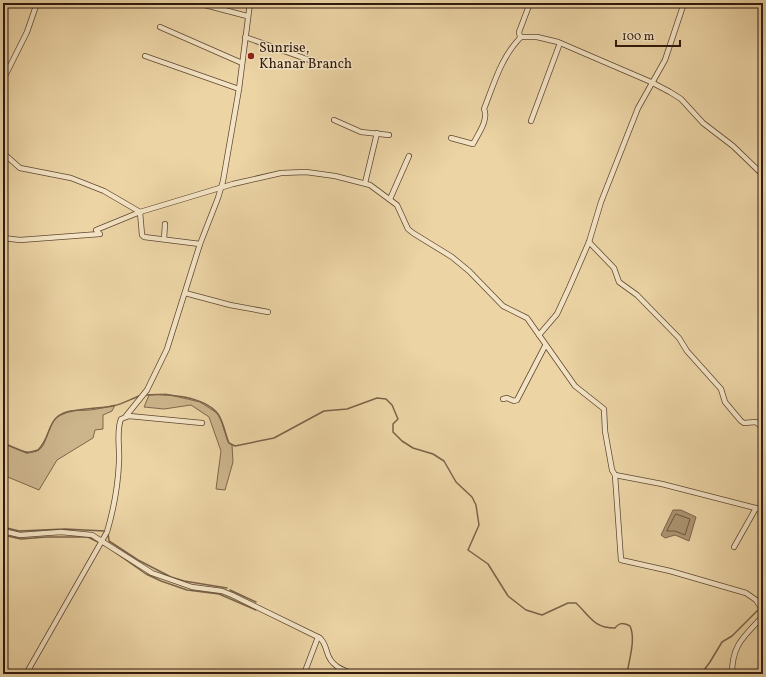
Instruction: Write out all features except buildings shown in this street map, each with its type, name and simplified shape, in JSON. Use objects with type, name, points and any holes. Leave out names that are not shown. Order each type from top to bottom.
[{"type":"street","points":[[3,80],[27,32],[37,3]]},
{"type":"street","points":[[26,674],[107,532],[113,513],[118,482],[120,424],[122,419],[147,390],[167,349],[200,244],[221,187],[239,89],[247,16],[250,3]]},
{"type":"street","points":[[521,37],[519,32],[530,3]]},
{"type":"street","points":[[539,335],[557,314],[589,242],[601,202],[638,108],[664,60],[684,3]]},
{"type":"street","points":[[205,5],[247,16]]},
{"type":"street","points":[[160,27],[242,63]]},
{"type":"street","points":[[245,37],[326,66]]},
{"type":"street","points":[[451,138],[473,144],[485,121],[486,115],[484,109],[503,61],[511,47],[521,37],[546,39],[560,43],[651,82],[681,99],[704,123],[733,146],[763,175]]},
{"type":"street","points":[[531,121],[560,43]]},
{"type":"street","points":[[145,56],[239,89]]},
{"type":"street","points":[[334,120],[361,132],[389,134]]},
{"type":"street","points":[[365,183],[377,133]]},
{"type":"street","points":[[3,153],[20,168],[77,181],[104,191],[140,212]]},
{"type":"street","points":[[390,199],[409,156]]},
{"type":"street","points":[[3,238],[20,240],[100,234],[96,230],[140,212],[221,187],[281,173],[306,172],[335,176],[365,183],[397,205],[408,229],[452,257],[469,271],[503,306],[527,318],[545,346],[575,386],[604,409],[605,431],[612,470],[615,475],[620,560],[670,571],[746,594],[763,610]]},
{"type":"street","points":[[140,212],[142,236],[200,244]]},
{"type":"street","points":[[164,239],[165,224]]},
{"type":"street","points":[[589,242],[614,268],[619,282],[637,295],[678,338],[687,351],[721,389],[725,402],[741,421],[744,423],[756,422],[763,428]]},
{"type":"street","points":[[185,293],[230,306],[268,312]]},
{"type":"street","points":[[503,400],[517,400],[545,346]]},
{"type":"street","points":[[126,416],[202,423]]},
{"type":"street","points":[[615,475],[662,484],[763,510]]},
{"type":"street","points":[[734,547],[756,508]]},
{"type":"street","points":[[3,531],[20,535],[61,532],[92,535],[152,573],[192,587],[222,591],[318,637],[325,643],[330,661],[336,667],[354,674]]},
{"type":"street","points":[[758,604],[763,600]]},
{"type":"street","points":[[732,674],[733,653],[741,639],[763,616]]},
{"type":"street","points":[[304,674],[318,637]]},
{"type":"shaded area","points":[[166,394],[200,402],[217,413],[221,420],[228,442],[232,445],[233,462],[225,490],[216,489],[221,451],[209,417],[191,405],[164,409],[144,407],[149,395]]},
{"type":"shaded area","points":[[115,405],[112,411],[103,415],[103,429],[95,430],[93,438],[57,460],[39,490],[3,475],[3,443],[21,450],[32,452],[39,450],[44,444],[55,419],[63,413],[93,410]]},
{"type":"water","points":[[673,510],[681,510],[696,517],[689,541],[675,535],[665,538],[661,535]]},
{"type":"waterway","points":[[145,395],[174,395],[204,403],[218,414],[222,421],[229,443],[235,446],[274,438],[324,411],[347,409],[377,398],[386,399],[392,405],[398,419],[393,424],[393,432],[402,441],[413,448],[433,454],[444,461],[456,482],[472,497],[476,505],[479,525],[468,550],[488,564],[508,596],[526,610],[542,615],[568,603],[576,603],[592,620],[601,626],[615,628],[622,624],[630,626],[632,631],[632,643],[627,674]]},
{"type":"waterway","points":[[3,443],[27,453],[38,450],[42,446],[53,421],[60,415],[67,412],[113,406],[139,396]]},
{"type":"waterway","points":[[3,527],[19,531],[65,529],[105,531]]},
{"type":"waterway","points":[[108,533],[109,541],[138,560],[171,577],[184,581],[227,588]]},
{"type":"waterway","points":[[3,535],[21,539],[46,537],[88,537],[106,546],[146,574],[161,581],[187,590],[219,594],[256,610]]},
{"type":"waterway","points":[[230,590],[256,602]]},
{"type":"waterway","points":[[701,674],[722,642],[732,636],[763,605]]},
{"type":"place","name":"Sunrise, Khanar Branch","points":[[251,56]]}]
